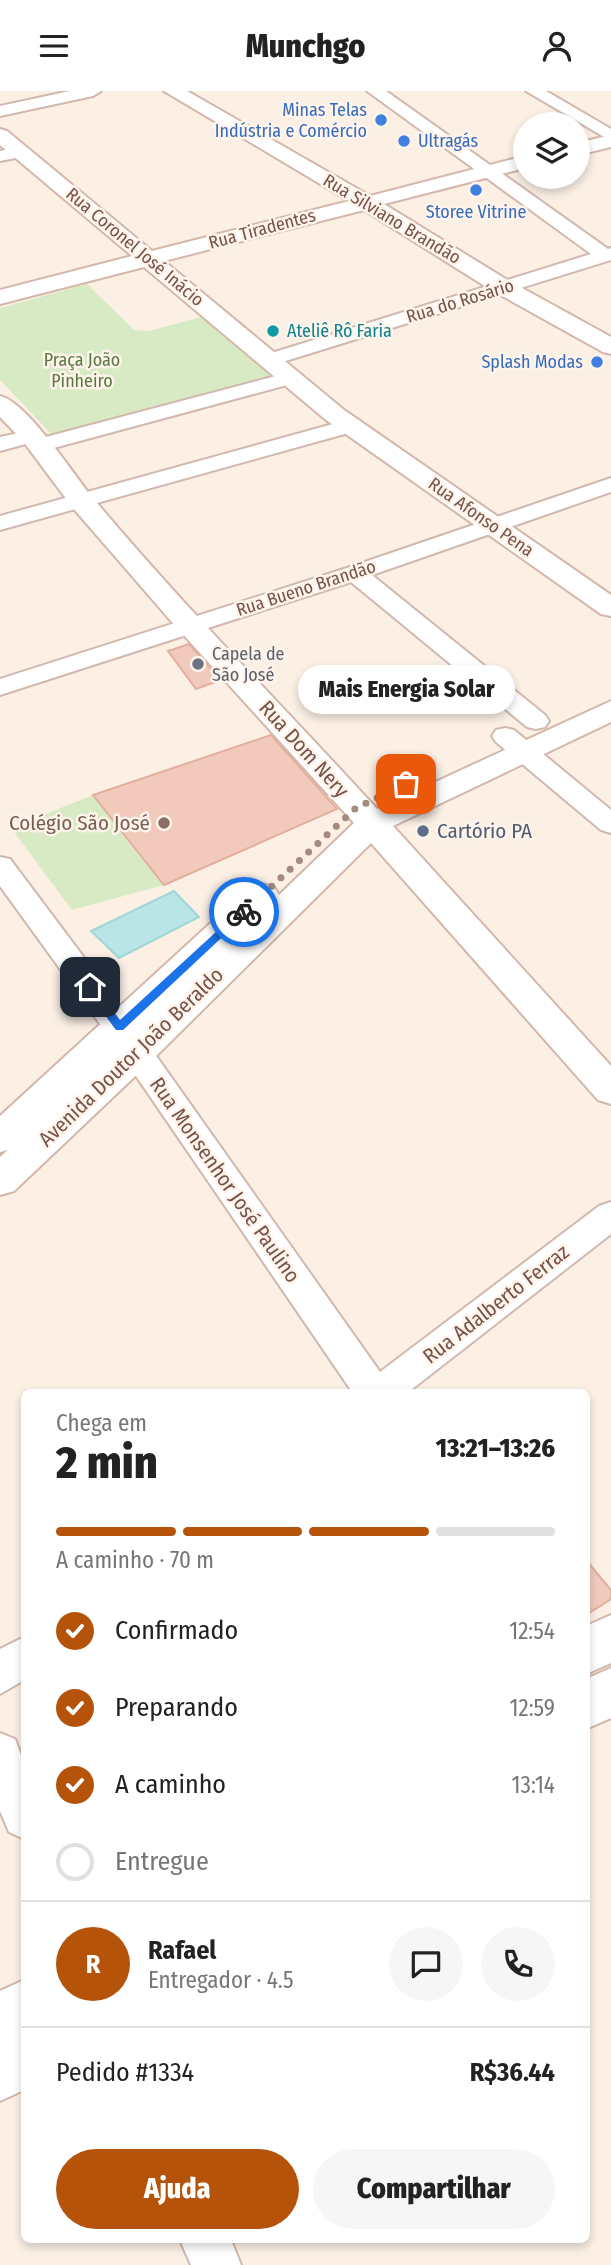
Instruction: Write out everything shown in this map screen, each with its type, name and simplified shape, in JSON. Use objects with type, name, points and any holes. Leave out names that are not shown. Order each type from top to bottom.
[{"type":"street","points":[[0,111],[93,91]]},
{"type":"street","name":"Rua Silviano Brandão","points":[[173,91],[611,347]]},
{"type":"street","points":[[375,91],[608,255]]},
{"type":"street","points":[[537,93],[558,91]]},
{"type":"street","points":[[537,93],[611,139]]},
{"type":"street","name":"Rua Coronel José Inácio","points":[[0,135],[10,154],[149,258],[269,360]]},
{"type":"street","points":[[590,145],[611,139]]},
{"type":"street","name":"Rua Tiradentes","points":[[0,297],[513,165]]},
{"type":"street","name":"Rua do Rosário","points":[[269,360],[608,255]]},
{"type":"street","points":[[269,360],[343,420]]},
{"type":"street","points":[[0,444],[36,440],[292,378]]},
{"type":"street","points":[[0,403],[36,440],[76,494]]},
{"type":"street","points":[[0,523],[76,494],[343,420]]},
{"type":"street","name":"Rua Afonso Pena","points":[[343,420],[611,608]]},
{"type":"street","name":"Rua Bueno Brandão","points":[[0,687],[355,573],[611,485]]},
{"type":"street","name":"Rua Dom Nery","points":[[76,494],[611,1090]]},
{"type":"street","points":[[355,573],[536,722]]},
{"type":"street","name":"Avenida Doutor João Beraldo","points":[[515,744],[536,722],[611,685]]},
{"type":"street","name":"Avenida Doutor João Beraldo","points":[[0,1181],[128,1041],[364,816],[515,744],[611,710]]},
{"type":"street","points":[[515,744],[611,824]]},
{"type":"street","name":"Rua Monsenhor José Paulino","points":[[0,866],[128,1041],[371,1389]]},
{"type":"street","name":"Avenida Doutor João Beraldo","points":[[0,1138],[128,1041]]},
{"type":"street","name":"Rua Adalberto Ferraz","points":[[385,1389],[611,1215]]},
{"type":"street","points":[[590,1650],[611,1637]]},
{"type":"street","points":[[0,1674],[21,1658]]},
{"type":"street","points":[[0,1754],[21,1809]]},
{"type":"street","points":[[0,2023],[21,2009]]},
{"type":"street","points":[[0,2074],[21,2060]]},
{"type":"street","points":[[206,2243],[216,2265]]},
{"type":"green space","name":"Praça João Pinheiro","points":[[87,284],[134,330],[149,331],[209,315],[289,386],[75,442],[55,438],[0,380],[0,308]]},
{"type":"green space","points":[[93,795],[164,885],[72,910],[11,828]]},
{"type":"water","points":[[174,891],[199,917],[119,958],[91,931]]},
{"type":"building","name":"Capela de São José","points":[[189,644],[221,680],[196,689],[168,651]]},
{"type":"building","points":[[271,735],[337,809],[164,885],[93,795]]},
{"type":"building","points":[[590,1565],[611,1590],[611,1599],[590,1612]]},
{"type":"way so far","points":[[244,912],[356,808],[406,784]]},
{"type":"place","name":"Minas Telas Indústria e Comércio","points":[[381,120]]},
{"type":"place","name":"Ultragás","points":[[404,141]]},
{"type":"place","name":"Storee Vitrine","points":[[476,190]]},
{"type":"place","name":"Ateliê Rô Faria","points":[[273,331]]},
{"type":"place","name":"Splash Modas","points":[[597,362]]},
{"type":"place","name":"Capela de São José","points":[[198,664]]},
{"type":"place","name":"Mais Energia Solar","points":[[406,784]]},
{"type":"place","name":"Colégio São José","points":[[164,823]]},
{"type":"place","name":"Cartório PA","points":[[423,831]]},
{"type":"route","points":[[90,987],[119,1027],[244,912]]}]
